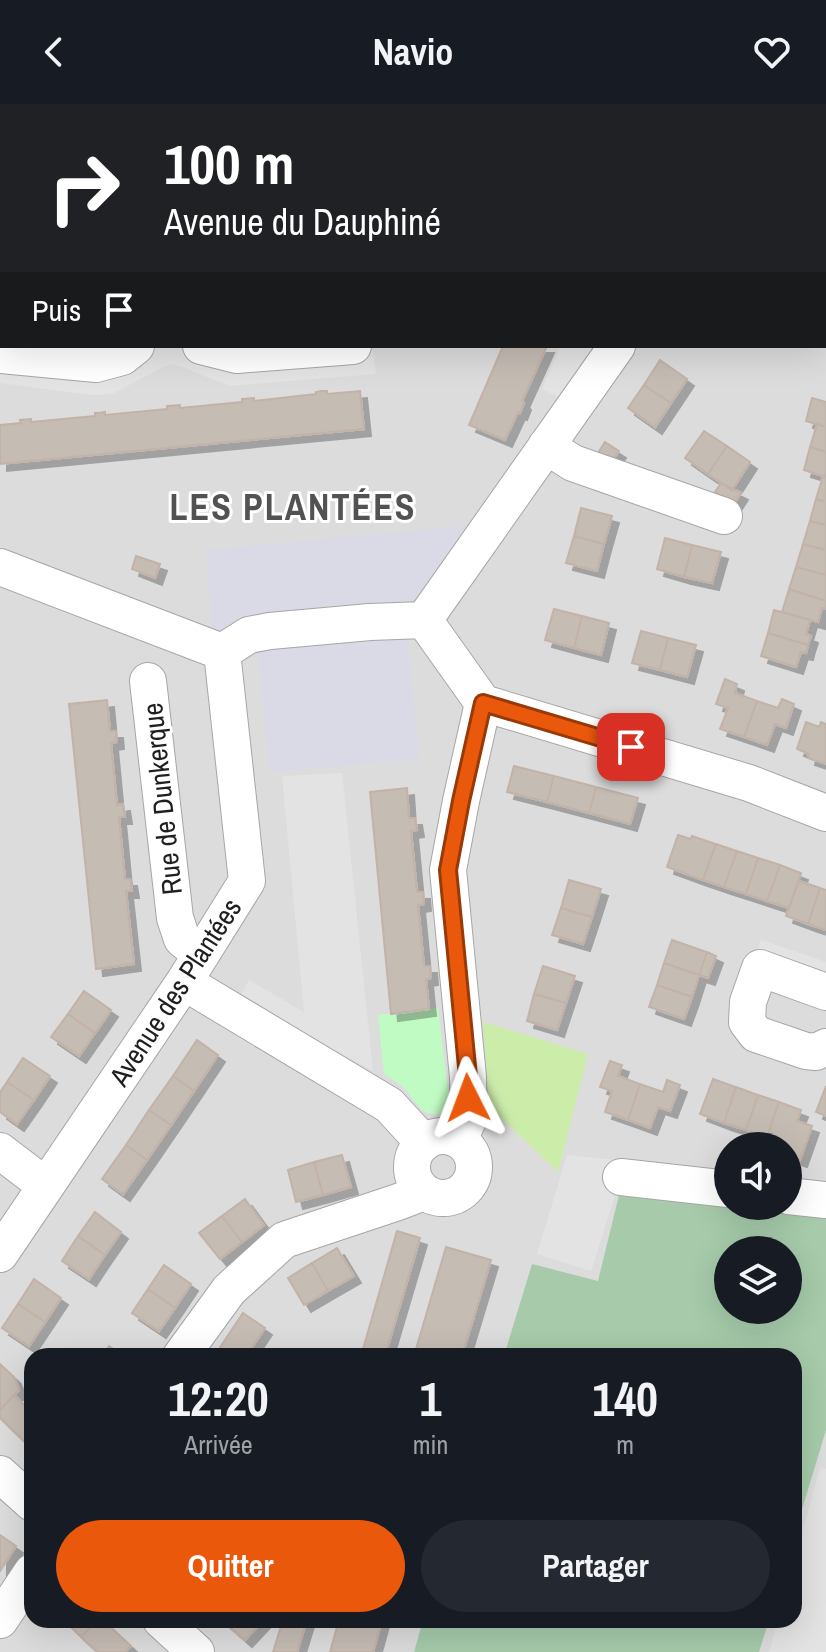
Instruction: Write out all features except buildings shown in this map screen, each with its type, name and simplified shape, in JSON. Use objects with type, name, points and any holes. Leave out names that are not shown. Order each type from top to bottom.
[{"type":"street","points":[[0,355],[96,364],[122,357],[133,348]]},
{"type":"street","points":[[209,348],[237,355],[327,348]]},
{"type":"street","points":[[424,620],[616,348]]},
{"type":"street","points":[[546,446],[573,463],[724,516]]},
{"type":"street","points":[[0,567],[222,652],[249,635],[270,631],[424,620]]},
{"type":"street","points":[[424,620],[483,703],[749,783],[826,813]]},
{"type":"street","name":"Avenue des Plantées","points":[[0,1254],[247,881],[222,652]]},
{"type":"street","name":"Rue de Dunkerque","points":[[148,681],[175,918],[192,968]]},
{"type":"street","points":[[459,1140],[469,1118],[468,1077],[448,870],[483,703]]},
{"type":"street","points":[[192,968],[389,1105],[424,1143]]},
{"type":"street","points":[[826,992],[760,968],[748,1002],[747,1022],[756,1034],[806,1051],[816,1052],[826,1047]]},
{"type":"street","points":[[436,1136],[459,1140],[474,1160],[474,1175],[467,1187],[453,1197],[439,1198],[424,1192],[416,1182],[412,1164],[415,1154],[424,1143],[436,1136]]},
{"type":"street","points":[[0,1151],[46,1186]]},
{"type":"street","points":[[621,1177],[714,1187]]},
{"type":"street","points":[[187,1348],[229,1290],[284,1240],[424,1192]]},
{"type":"street","points":[[802,1197],[826,1200]]},
{"type":"street","points":[[0,1474],[24,1496]]},
{"type":"street","points":[[0,1620],[24,1584]]},
{"type":"street","points":[[170,1628],[196,1652]]},
{"type":"shaded area","points":[[0,348],[826,348],[826,1652],[0,1652]]},
{"type":"shaded area","points":[[0,348],[372,348],[376,374],[230,386],[174,364],[112,394],[91,395],[0,383]]},
{"type":"shaded area","points":[[560,348],[594,348],[561,398],[542,389]]},
{"type":"shaded area","points":[[473,525],[420,597],[411,602],[212,634],[206,550]]},
{"type":"shaded area","points":[[391,634],[408,638],[419,759],[270,772],[257,648]]},
{"type":"shaded area","points":[[342,773],[373,1071],[239,998],[249,980],[304,1012],[282,776]]},
{"type":"shaded area","points":[[761,940],[826,962],[826,991],[752,966]]},
{"type":"shaded area","points":[[567,1155],[626,1161],[591,1271],[537,1254]]},
{"type":"shaded area","points":[[820,1468],[826,1469],[826,1652],[769,1652],[776,1628],[802,1628],[802,1533]]},
{"type":"green space","points":[[438,1008],[449,1099],[445,1111],[432,1114],[422,1109],[403,1087],[384,1074],[378,1015]]},
{"type":"green space","points":[[483,1022],[588,1054],[558,1172],[486,1104],[488,1093]]},
{"type":"green space","points":[[620,1191],[714,1204],[714,1220],[802,1220],[802,1211],[826,1214],[826,1430],[802,1510],[802,1348],[506,1348],[532,1264],[598,1281]]},
{"type":"green space","points":[[421,1628],[766,1628],[759,1652],[414,1652]]},
{"type":"district","name":"LES PLANTÉES","points":[[293,507]]},
{"type":"route","points":[[468,1098],[448,870],[483,703],[631,747]]}]
